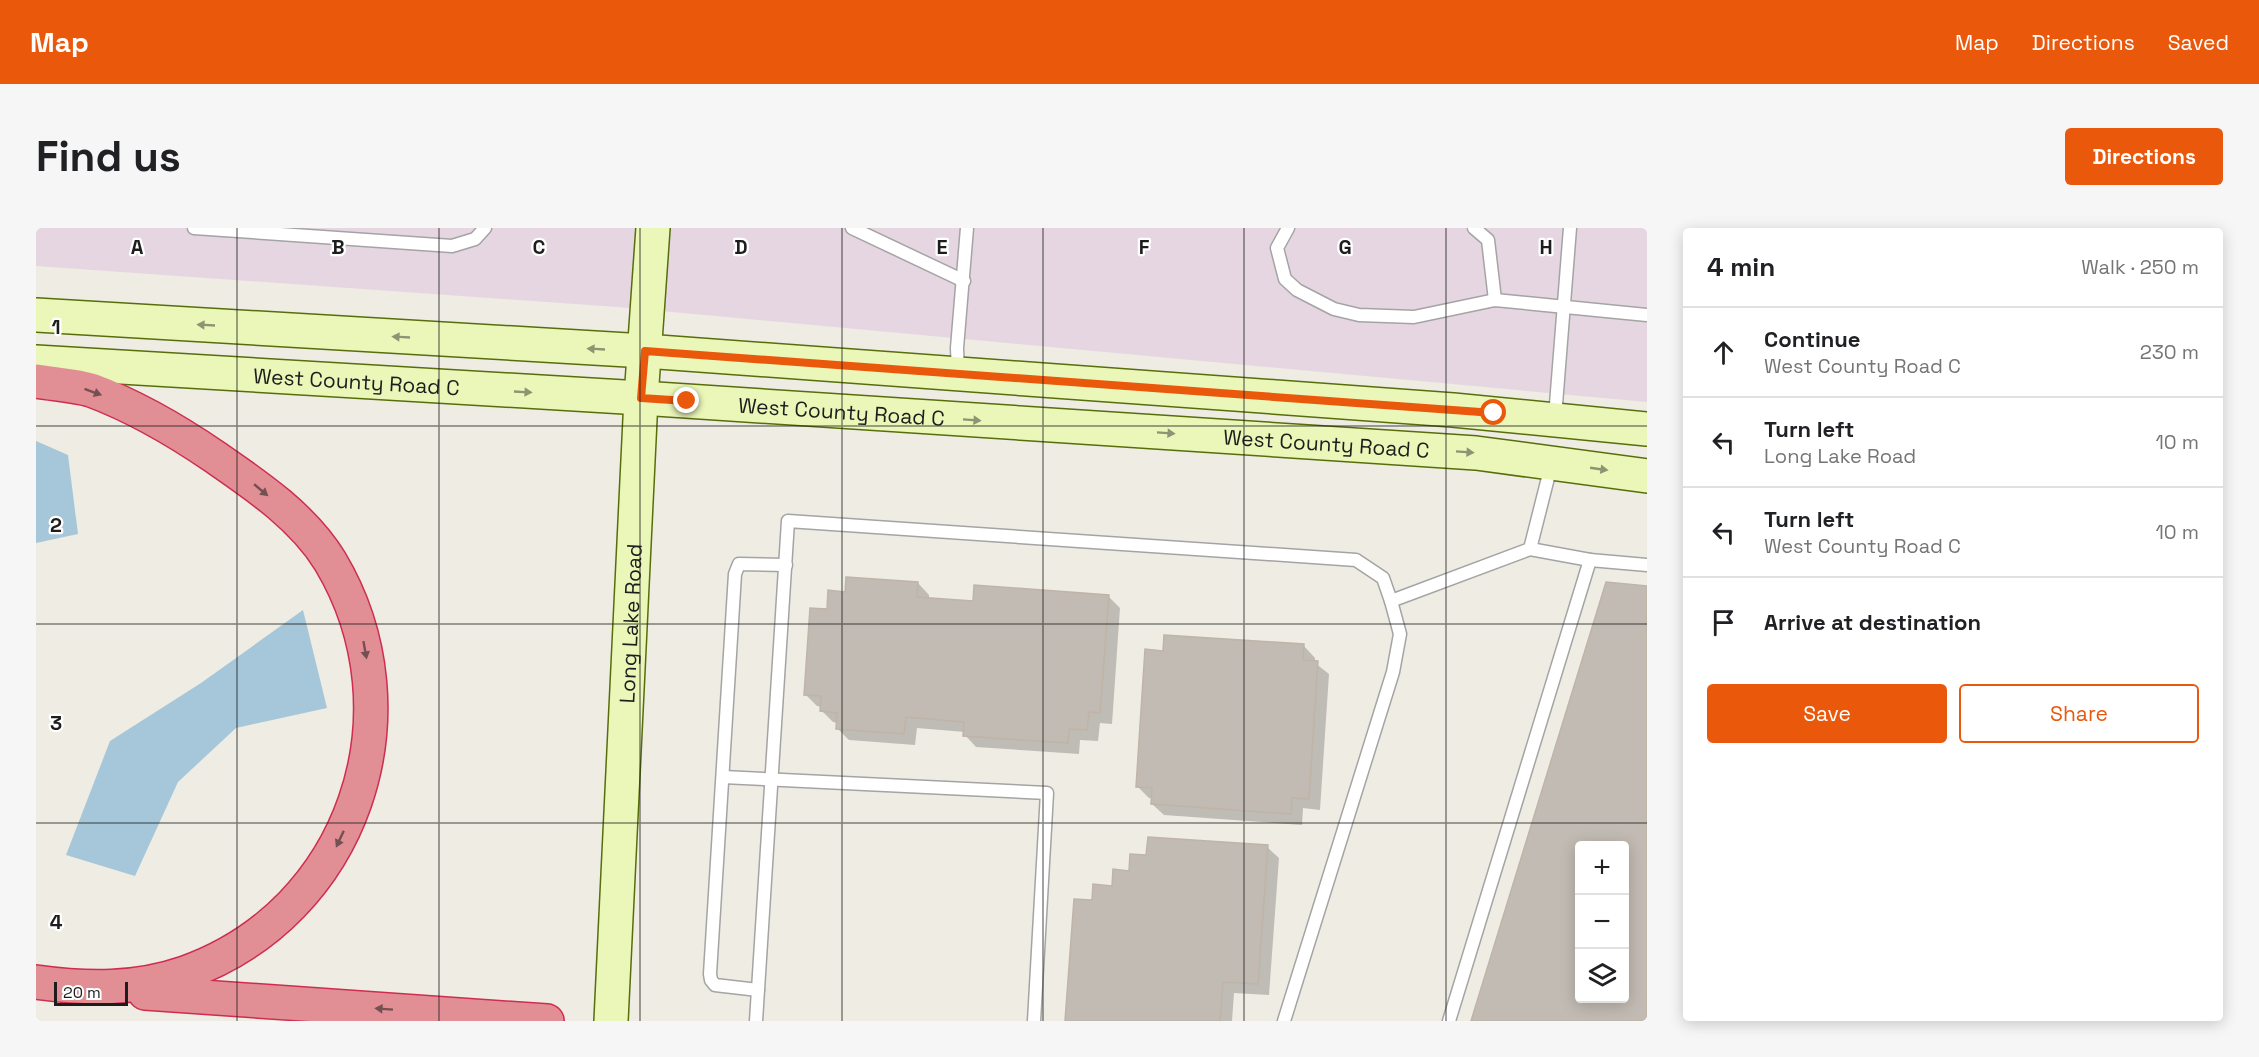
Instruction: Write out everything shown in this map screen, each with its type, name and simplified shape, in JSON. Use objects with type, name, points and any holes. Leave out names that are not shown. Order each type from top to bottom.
[{"type":"highway","points":[[36,381],[89,390],[144,414],[199,446],[248,480],[307,529],[329,561],[349,598],[363,639],[370,680],[371,729],[362,779],[353,811],[334,850],[309,886],[283,914],[253,938],[220,958],[184,973],[134,986],[84,988]]},
{"type":"highway","points":[[36,982],[84,988],[547,1021]]},
{"type":"main road","name":"Long Lake Road","points":[[611,1021],[641,398],[653,228]]},
{"type":"main road","name":"West County Road C","points":[[36,315],[645,351],[1555,419],[1647,429]]},
{"type":"main road","name":"West County Road C","points":[[36,362],[641,398],[1476,453],[1647,476]]},
{"type":"main road","points":[[1552,462],[1555,419]]},
{"type":"lane","points":[[194,228],[452,246],[475,240],[485,228]]},
{"type":"lane","points":[[852,228],[964,281]]},
{"type":"lane","points":[[958,374],[957,348],[967,228]]},
{"type":"lane","points":[[1288,228],[1277,248],[1285,279],[1297,290],[1334,309],[1359,315],[1414,317],[1495,300],[1647,315]]},
{"type":"lane","points":[[1474,228],[1488,240],[1495,300]]},
{"type":"lane","points":[[1555,419],[1570,228]]},
{"type":"lane","points":[[1530,549],[1552,462]]},
{"type":"lane","points":[[756,1021],[788,521],[1356,560],[1383,578],[1400,634],[1393,672],[1284,1021]]},
{"type":"lane","points":[[1391,601],[1530,549],[1590,560],[1647,565]]},
{"type":"lane","points":[[1449,1021],[1590,560]]},
{"type":"lane","points":[[758,990],[722,987],[715,985],[711,980],[735,574],[739,564],[786,565]]},
{"type":"lane","points":[[723,777],[1047,793],[1034,1021]]},
{"type":"shaded area","points":[[36,228],[1647,228],[1647,402],[618,307],[36,266]]},
{"type":"water","points":[[36,441],[68,455],[78,534],[36,543]]},
{"type":"water","points":[[303,610],[327,708],[236,728],[178,782],[135,876],[66,855],[110,741],[201,683]]},
{"type":"building","points":[[846,577],[918,582],[917,597],[973,601],[974,585],[1109,595],[1100,713],[1089,712],[1087,730],[1069,729],[1068,743],[963,736],[964,722],[906,717],[904,734],[836,729],[837,713],[820,711],[821,696],[804,695],[810,608],[827,609],[828,590],[845,592]]},
{"type":"building","points":[[1606,582],[1647,586],[1647,1021],[1471,1021]]},
{"type":"building","points":[[1164,635],[1304,644],[1303,660],[1318,661],[1309,799],[1292,798],[1291,814],[1151,804],[1152,788],[1136,787],[1145,649],[1163,651]]},
{"type":"building","points":[[1148,837],[1268,845],[1258,984],[1223,982],[1220,1021],[1065,1021],[1074,899],[1092,900],[1093,884],[1112,886],[1113,869],[1129,871],[1130,854],[1146,855]]},
{"type":"route","points":[[687,401],[641,398],[645,351],[1494,413]]}]
